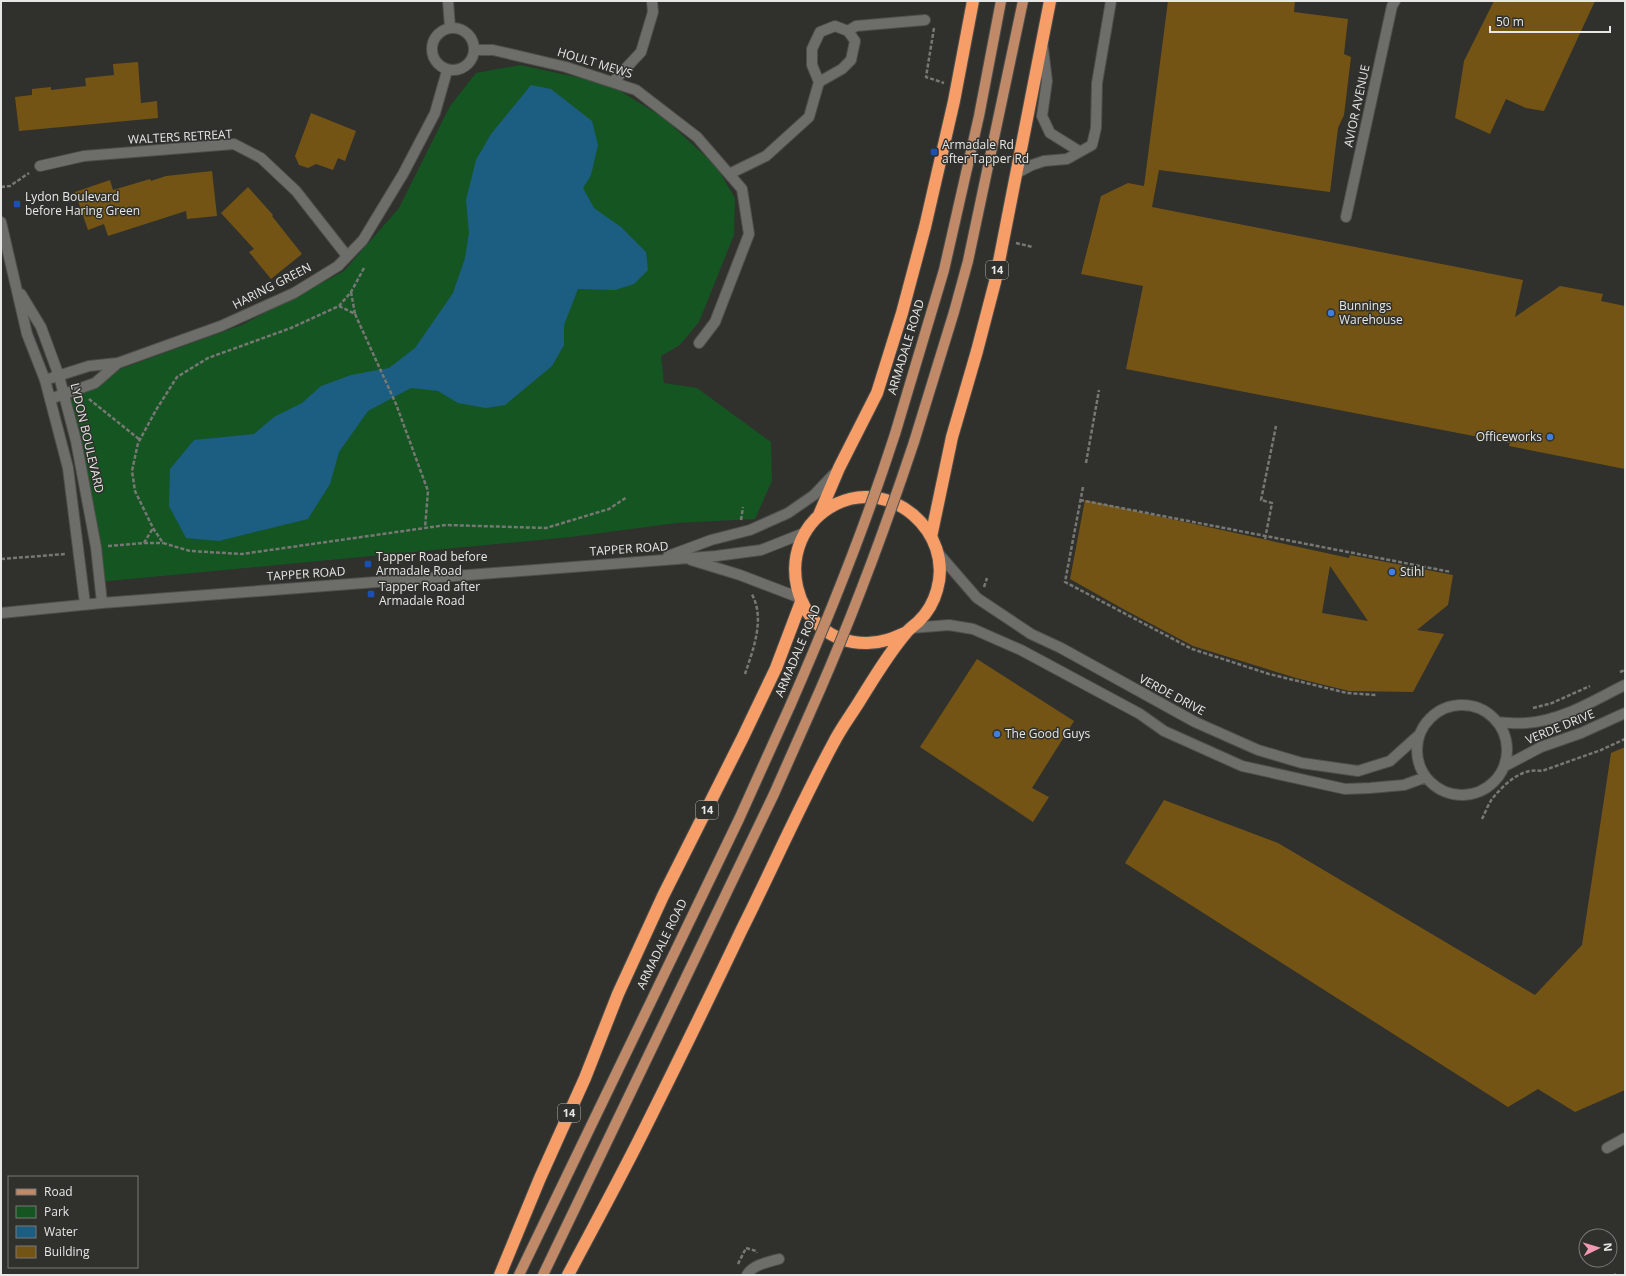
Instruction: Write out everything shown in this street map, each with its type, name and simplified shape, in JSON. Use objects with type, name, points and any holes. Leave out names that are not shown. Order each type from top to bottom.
[{"type":"highway","name":"ARMADALE ROAD","points":[[819,515],[840,468],[877,393],[902,313],[925,227],[954,101],[973,1]]},
{"type":"highway","name":"14","points":[[932,536],[952,437],[977,351],[1004,240],[1050,1]]},
{"type":"highway","points":[[568,1275],[647,1124],[835,740],[876,674],[909,630],[920,620],[931,606],[937,589],[940,571],[938,553],[932,536],[918,519],[901,506],[880,498],[858,498],[837,504],[819,515],[804,533],[796,554],[794,576],[800,600],[811,617],[826,631],[846,640],[867,644],[888,640],[909,630]]},
{"type":"highway","name":"14","points":[[500,1275],[540,1178],[585,1078],[621,987],[663,896],[744,737],[776,668],[800,600]]},
{"type":"main road","name":"ARMADALE ROAD","points":[[519,1275],[739,819],[790,706],[848,567],[895,434],[944,270],[979,116],[1001,1]]},
{"type":"main road","points":[[543,1275],[774,794],[832,664],[888,520],[914,442],[968,261],[1023,1]]},
{"type":"street","points":[[448,1],[450,28]]},
{"type":"street","points":[[613,82],[641,52],[653,12],[652,1]]},
{"type":"street","points":[[1017,173],[1032,165],[1044,161],[1067,159],[1092,145],[1096,128],[1097,83],[1111,1]]},
{"type":"street","name":"AVIOR AVENUE","points":[[1346,216],[1392,6],[1395,1]]},
{"type":"street","points":[[848,31],[856,26],[925,20]]},
{"type":"street","points":[[729,174],[766,156],[809,117],[819,82],[812,65],[812,49],[820,32],[835,26],[848,31],[855,42],[851,60],[842,69],[819,82]]},
{"type":"street","points":[[450,28],[463,30],[473,40],[475,50],[470,63],[458,71],[447,71],[434,61],[431,51],[436,36],[450,28]]},
{"type":"street","points":[[1042,43],[1047,81],[1042,116],[1050,133],[1079,152]]},
{"type":"street","name":"HOULT MEWS","points":[[475,50],[493,50],[566,67],[636,90],[696,137],[742,189],[750,234],[715,322],[699,343]]},
{"type":"street","name":"HARING GREEN","points":[[45,380],[89,366],[118,363],[221,326],[294,293],[338,266],[363,240],[403,174],[435,113],[447,71]]},
{"type":"street","name":"WALTERS RETREAT","points":[[40,166],[84,156],[234,144],[261,158],[296,191],[347,256]]},
{"type":"street","name":"LYDON BOULEVARD","points":[[1,222],[27,334],[45,380],[68,468],[86,604]]},
{"type":"street","name":"LYDON BOULEVARD","points":[[17,287],[41,327],[64,394],[85,485],[96,547],[102,603]]},
{"type":"street","name":"HARING GREEN","points":[[50,399],[95,383],[118,363]]},
{"type":"street","points":[[656,560],[711,540],[750,530],[788,513],[814,495],[840,468]]},
{"type":"street","points":[[71,487],[85,485]]},
{"type":"street","name":"TAPPER ROAD","points":[[1,613],[86,604],[686,558],[761,550],[804,533]]},
{"type":"street","name":"VERDE DRIVE","points":[[938,553],[976,598],[1031,634],[1061,648],[1195,722],[1258,750],[1302,763],[1358,771],[1390,761],[1420,734]]},
{"type":"street","name":"TAPPER ROAD","points":[[686,558],[740,575],[800,600]]},
{"type":"street","points":[[909,630],[949,625],[973,629],[1021,650],[1140,714],[1164,731],[1242,766],[1345,789],[1404,785],[1426,777]]},
{"type":"street","name":"VERDE DRIVE","points":[[1498,722],[1527,723],[1560,716],[1625,685]]},
{"type":"street","points":[[1453,705],[1468,705],[1483,709],[1498,722],[1504,732],[1508,755],[1505,766],[1500,776],[1483,790],[1469,795],[1455,795],[1441,790],[1426,777],[1419,764],[1417,749],[1420,734],[1427,721],[1439,711],[1453,705]]},
{"type":"street","name":"VERDE DRIVE","points":[[1505,766],[1541,747],[1581,733],[1625,713]]},
{"type":"street","points":[[1607,1148],[1625,1138]]},
{"type":"street","points":[[747,1275],[749,1270],[763,1263],[779,1259]]},
{"type":"path","points":[[925,20],[936,22],[926,76],[945,84]]},
{"type":"path","points":[[1,187],[10,186],[40,166]]},
{"type":"path","points":[[1004,240],[1033,247]]},
{"type":"path","points":[[163,542],[153,528],[135,491],[132,471],[140,440],[156,410],[177,377],[208,358],[291,328],[339,306],[351,292],[364,268]]},
{"type":"path","points":[[351,292],[355,314],[396,404],[428,491],[425,528]]},
{"type":"path","points":[[339,306],[355,314]]},
{"type":"path","points":[[79,388],[91,402],[140,440]]},
{"type":"path","points":[[1086,463],[1099,390]]},
{"type":"path","points":[[1266,538],[1272,503],[1261,500],[1276,426]]},
{"type":"path","points":[[1083,487],[1065,582],[1192,649],[1270,674],[1347,693],[1376,695]]},
{"type":"path","points":[[96,547],[163,542],[190,551],[242,554],[446,526],[546,528],[609,509],[627,498]]},
{"type":"path","points":[[1080,500],[1266,538],[1451,572]]},
{"type":"path","points":[[144,543],[153,528]]},
{"type":"path","points":[[1,559],[64,555],[79,551]]},
{"type":"path","points":[[1619,673],[1625,670]]},
{"type":"path","points":[[1529,709],[1552,703],[1592,686]]},
{"type":"path","points":[[1482,819],[1492,800],[1515,776],[1533,769],[1542,770],[1600,750],[1625,739]]},
{"type":"green space","points":[[520,65],[609,84],[664,118],[716,166],[735,198],[734,235],[699,322],[680,345],[661,356],[664,383],[697,388],[771,442],[772,481],[755,519],[677,523],[571,537],[99,582],[68,388],[242,325],[344,271],[399,208],[450,106],[476,73]]},
{"type":"water","points":[[531,85],[551,89],[592,121],[598,145],[591,175],[583,188],[594,208],[621,227],[646,252],[648,270],[634,284],[615,290],[578,289],[564,325],[564,345],[552,366],[505,405],[486,408],[458,403],[438,391],[411,388],[368,411],[339,452],[330,484],[308,519],[219,541],[186,538],[169,506],[170,469],[194,440],[254,434],[274,417],[302,403],[321,386],[351,375],[389,368],[415,348],[453,293],[465,258],[469,233],[466,200],[476,160],[491,134]]},
{"type":"building","points":[[1168,1],[1295,1],[1294,12],[1348,19],[1344,54],[1351,57],[1344,115],[1338,128],[1330,192],[1159,170],[1152,207],[1523,280],[1515,317],[1560,286],[1603,294],[1601,301],[1625,306],[1625,469],[1509,446],[1510,443],[1126,369],[1143,286],[1081,274],[1101,196],[1128,183],[1144,186]]},
{"type":"building","points":[[1494,1],[1595,1],[1544,111],[1526,108],[1506,99],[1490,134],[1455,118],[1464,61]]},
{"type":"building","points":[[138,62],[141,103],[157,101],[158,118],[19,131],[15,97],[32,95],[32,89],[51,87],[51,90],[86,86],[85,78],[114,75],[113,64]]},
{"type":"building","points":[[311,113],[356,131],[345,161],[338,158],[333,170],[316,164],[308,168],[299,165],[295,156]]},
{"type":"building","points":[[212,171],[217,216],[187,219],[186,211],[108,236],[104,224],[88,230],[75,192],[110,180],[113,190],[150,179],[151,181],[166,176]]},
{"type":"building","points":[[248,187],[273,215],[272,216],[302,254],[271,279],[249,252],[254,249],[221,213]]},
{"type":"building","points":[[1085,500],[1349,558],[1350,555],[1453,575],[1448,605],[1417,630],[1444,634],[1413,692],[1349,691],[1296,678],[1193,646],[1070,579]],"holes":[[[1330,566],[1368,621],[1322,613]]]},
{"type":"building","name":"The Good Guys","points":[[977,659],[1074,721],[1032,788],[1049,797],[1033,822],[920,747]]},
{"type":"building","points":[[1625,747],[1625,1090],[1575,1112],[1538,1089],[1508,1107],[1125,863],[1164,800],[1278,843],[1535,995],[1582,945],[1611,753]]},
{"type":"place","name":"Armadale Rd after Tapper Rd","points":[[934,152]]},
{"type":"place","name":"Lydon Boulevard before Haring Green","points":[[17,204]]},
{"type":"place","name":"Bunnings Warehouse","points":[[1331,313]]},
{"type":"place","name":"Officeworks","points":[[1550,437]]},
{"type":"place","name":"Tapper Road before Armadale Road","points":[[368,564]]},
{"type":"place","name":"Stihl","points":[[1392,572]]},
{"type":"place","name":"Tapper Road after Armadale Road","points":[[371,594]]},
{"type":"place","name":"The Good Guys","points":[[997,734]]}]
